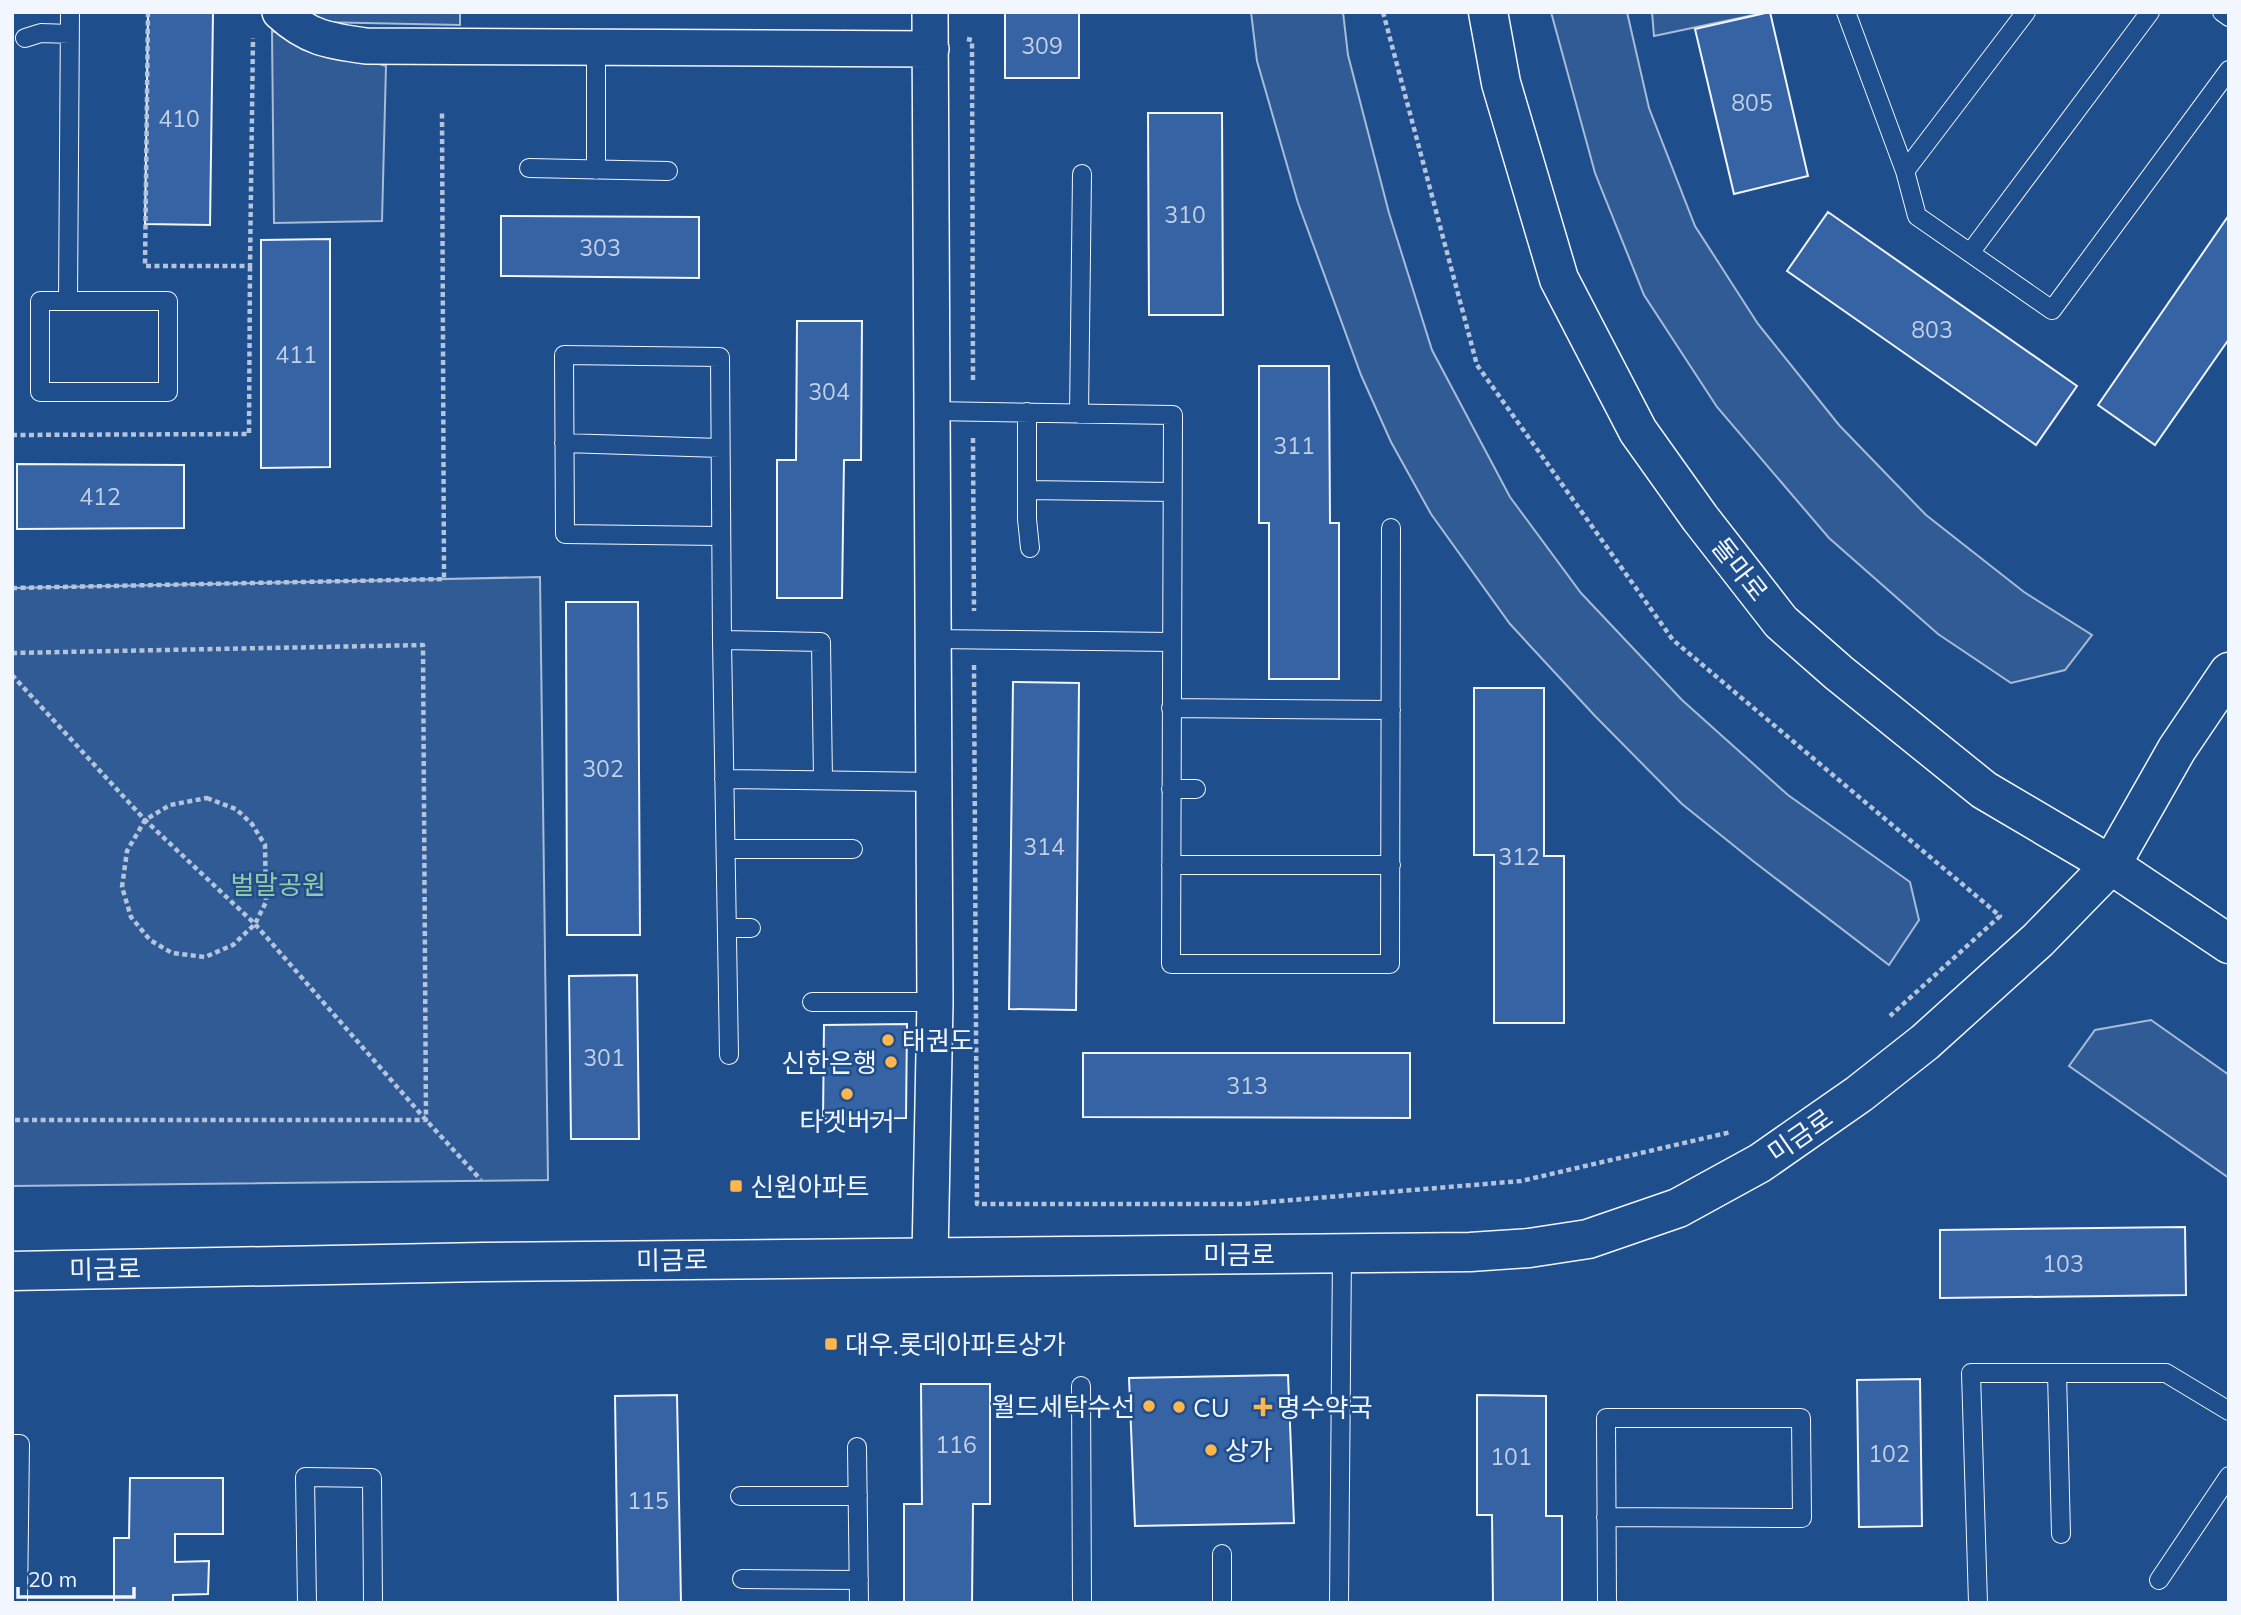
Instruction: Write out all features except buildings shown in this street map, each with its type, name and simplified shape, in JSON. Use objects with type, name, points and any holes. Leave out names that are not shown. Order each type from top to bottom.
[{"type":"main road","name":"돌마로","points":[[1488,12],[1501,83],[1559,279],[1638,431],[1700,518],[1782,622],[1839,673],[1984,790],[2111,865],[2229,944]]},
{"type":"main road","name":"미금로","points":[[12,1271],[1470,1252],[1529,1248],[1588,1239],[1678,1208],[1760,1163],[1859,1094],[1925,1042],[2038,940],[2111,865],[2177,749],[2229,672]]},
{"type":"street","points":[[930,12],[935,1002],[930,1257]]},
{"type":"street","points":[[267,19],[293,24],[325,41],[366,46],[931,49]]},
{"type":"lane","points":[[68,302],[70,12]]},
{"type":"lane","points":[[1846,12],[1905,171],[1917,216],[2052,310],[2229,70]]},
{"type":"lane","points":[[1905,171],[2026,12]]},
{"type":"lane","points":[[1970,253],[2150,12]]},
{"type":"lane","points":[[2222,12],[2229,17]]},
{"type":"lane","points":[[25,38],[41,33],[70,34]]},
{"type":"lane","points":[[596,47],[596,170]]},
{"type":"lane","points":[[528,168],[668,171]]},
{"type":"lane","points":[[1079,414],[1082,174]]},
{"type":"lane","points":[[40,302],[68,302],[168,302],[168,392],[40,392],[40,302]]},
{"type":"lane","points":[[720,536],[565,534],[564,355],[720,358],[720,536],[729,1055]]},
{"type":"lane","points":[[932,411],[1172,415],[1171,964],[1390,964],[1391,528]]},
{"type":"lane","points":[[1027,412],[1030,548]]},
{"type":"lane","points":[[564,443],[720,448]]},
{"type":"lane","points":[[1027,490],[1172,492]]},
{"type":"lane","points":[[933,639],[1171,642]]},
{"type":"lane","points":[[722,640],[821,642],[823,780]]},
{"type":"lane","points":[[1171,708],[1391,710]]},
{"type":"lane","points":[[724,779],[934,782]]},
{"type":"lane","points":[[1171,789],[1195,789]]},
{"type":"lane","points":[[726,849],[853,849]]},
{"type":"lane","points":[[1171,866],[1391,866]]},
{"type":"lane","points":[[727,928],[751,928]]},
{"type":"lane","points":[[812,1002],[935,1002]]},
{"type":"lane","points":[[1339,1603],[1342,1253]]},
{"type":"lane","points":[[1978,1603],[1972,1373],[2166,1373],[2229,1411]]},
{"type":"lane","points":[[2057,1373],[2061,1534]]},
{"type":"lane","points":[[1081,1386],[1082,1603]]},
{"type":"lane","points":[[1606,1517],[1802,1518],[1801,1418],[1606,1418],[1606,1517],[1607,1603]]},
{"type":"lane","points":[[12,1444],[20,1444],[16,1514],[18,1603]]},
{"type":"lane","points":[[857,1447],[859,1603]]},
{"type":"lane","points":[[2159,1580],[2229,1476]]},
{"type":"lane","points":[[307,1603],[305,1477],[372,1478],[373,1603]]},
{"type":"lane","points":[[740,1496],[858,1496]]},
{"type":"lane","points":[[1222,1554],[1222,1603]]},
{"type":"lane","points":[[741,1579],[859,1580]]},
{"type":"path","points":[[148,12],[145,266],[250,266],[267,19]]},
{"type":"path","points":[[12,588],[444,579],[442,113]]},
{"type":"path","points":[[12,653],[423,645],[426,1121]]},
{"type":"path","points":[[12,676],[145,820],[255,924],[426,1121],[481,1180]]},
{"type":"path","points":[[207,798],[236,809],[253,824],[265,845],[266,902],[255,924],[233,945],[205,957],[172,953],[150,940],[131,917],[122,887],[127,851],[145,820],[170,805],[207,798]]},
{"type":"path","points":[[12,1119],[426,1121]]},
{"type":"shaded area","points":[[307,12],[460,12],[460,25],[316,22]]},
{"type":"shaded area","points":[[1251,12],[1343,12],[1348,55],[1389,213],[1432,350],[1510,497],[1581,593],[1682,700],[1788,795],[1910,882],[1919,920],[1889,965],[1682,804],[1595,716],[1510,624],[1431,514],[1391,442],[1361,375],[1298,203],[1257,61]]},
{"type":"shaded area","points":[[1551,12],[1627,12],[1649,108],[1695,226],[1758,324],[1839,425],[1926,515],[2024,592],[2092,635],[2065,670],[2011,683],[1938,634],[1829,538],[1717,407],[1644,295],[1595,173]]},
{"type":"shaded area","points":[[1652,12],[1768,12],[1654,36]]},
{"type":"shaded area","points":[[272,31],[386,66],[382,221],[274,223]]},
{"type":"shaded area","name":"벌말공원","points":[[540,577],[548,1180],[12,1186],[12,588]]},
{"type":"shaded area","points":[[2151,1020],[2229,1075],[2229,1178],[2069,1066],[2095,1030]]},
{"type":"place","name":"태권도","points":[[888,1040]]},
{"type":"place","name":"신한은행","points":[[891,1062]]},
{"type":"place","name":"타겟버거","points":[[847,1094]]},
{"type":"place","name":"신원아파트","points":[[736,1186]]},
{"type":"place","name":"대우.롯데아파트상가","points":[[831,1344]]},
{"type":"place","name":"월드세탁수선","points":[[1149,1406]]},
{"type":"place","name":"CU","points":[[1179,1407]]},
{"type":"place","name":"명수약국","points":[[1263,1407]]},
{"type":"place","name":"상가","points":[[1211,1450]]}]
